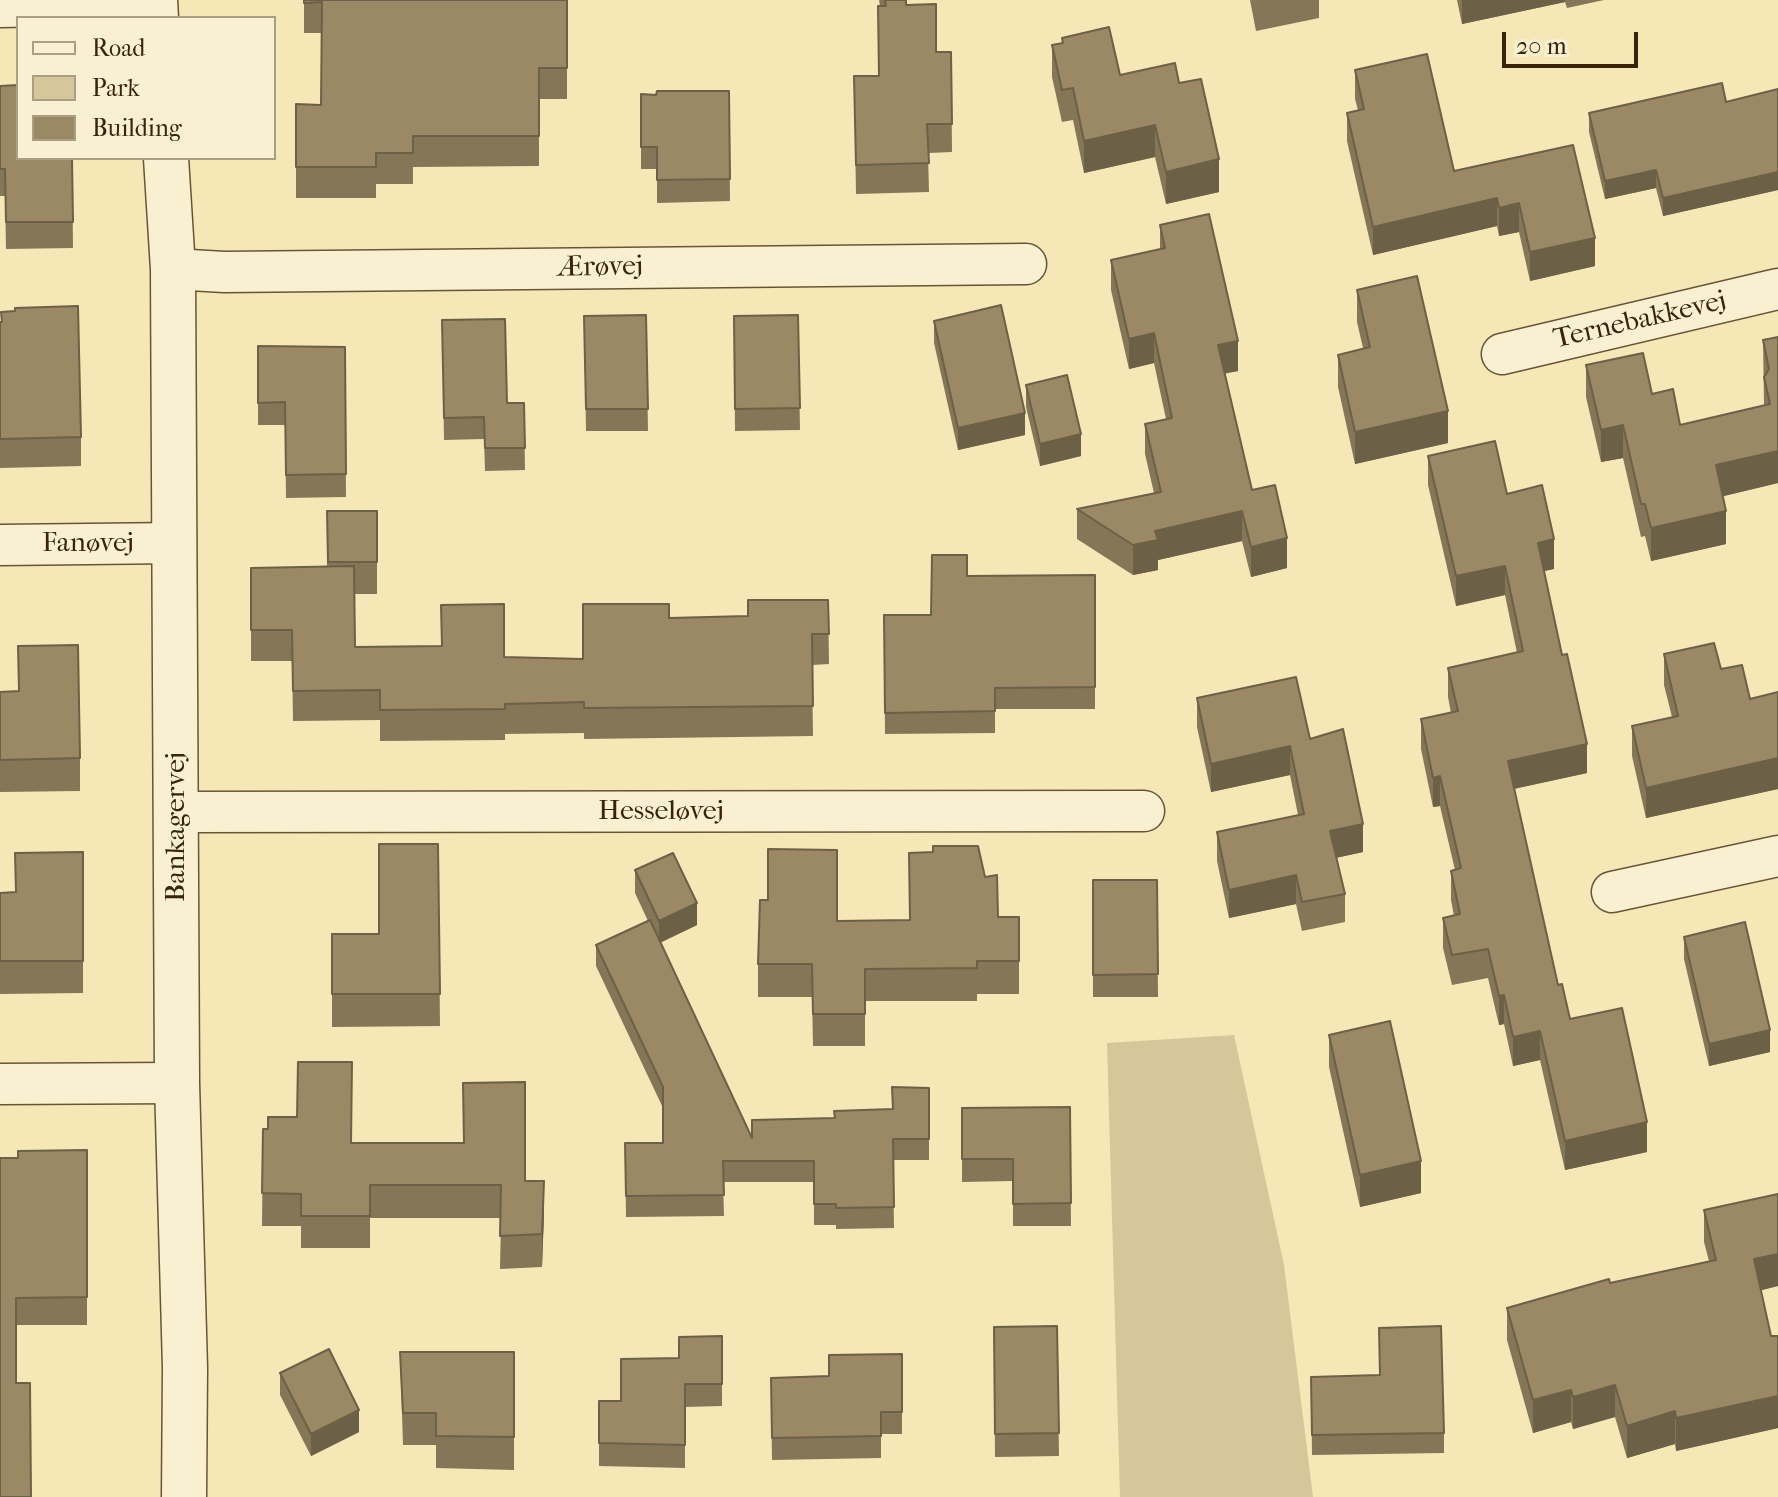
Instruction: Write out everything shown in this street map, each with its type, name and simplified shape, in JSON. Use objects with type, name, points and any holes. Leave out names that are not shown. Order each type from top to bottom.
[{"type":"street","points":[[0,7],[155,7]]},
{"type":"street","name":"Bankagervej","points":[[166,160],[173,269],[177,1083],[185,1368],[184,1497]]},
{"type":"street","name":"Ærøvej","points":[[173,269],[224,272],[1026,264]]},
{"type":"street","name":"Ternebakkevej","points":[[1502,354],[1778,289]]},
{"type":"street","name":"Fanøvej","points":[[0,545],[176,543]]},
{"type":"street","name":"Hesseløvej","points":[[177,812],[1144,811]]},
{"type":"street","points":[[1612,892],[1778,856]]},
{"type":"street","points":[[0,1084],[177,1083]]},
{"type":"green space","points":[[1234,1035],[1284,1265],[1313,1497],[1120,1497],[1107,1043]]},
{"type":"building","points":[[304,0],[567,0],[567,68],[539,68],[539,136],[413,136],[413,153],[376,153],[376,167],[296,167],[296,104],[321,105],[322,2],[304,3]]},
{"type":"building","points":[[885,0],[906,0],[906,5],[936,4],[936,52],[951,52],[952,124],[927,124],[929,163],[856,165],[854,76],[879,76],[878,6],[886,6]]},
{"type":"building","points":[[1109,27],[1120,75],[1175,63],[1179,83],[1201,79],[1219,159],[1166,172],[1155,125],[1084,141],[1073,88],[1062,90],[1052,45],[1063,43],[1062,38]]},
{"type":"building","points":[[1427,54],[1454,171],[1573,145],[1595,238],[1530,252],[1519,203],[1499,208],[1497,198],[1373,227],[1347,113],[1364,109],[1355,70]]},
{"type":"building","points":[[1722,83],[1726,102],[1778,89],[1778,172],[1663,198],[1656,170],[1605,181],[1589,113]]},
{"type":"building","points":[[16,85],[16,160],[72,160],[73,222],[6,222],[5,169],[0,169],[0,86]]},
{"type":"building","points":[[657,91],[729,91],[730,179],[657,180],[657,147],[641,147],[641,94],[656,95]]},
{"type":"building","points":[[1209,214],[1238,341],[1218,345],[1252,490],[1275,485],[1287,538],[1251,547],[1242,511],[1155,531],[1158,540],[1133,545],[1077,509],[1161,492],[1145,424],[1172,418],[1154,333],[1129,339],[1111,260],[1165,248],[1160,225]]},
{"type":"building","points":[[1417,276],[1448,411],[1355,432],[1338,355],[1370,347],[1357,290]]},
{"type":"building","points":[[1001,305],[1025,413],[958,428],[934,321]]},
{"type":"building","points":[[78,306],[81,437],[0,439],[1,312],[15,311],[15,308]]},
{"type":"building","points":[[646,315],[648,409],[586,409],[584,316]]},
{"type":"building","points":[[798,315],[800,408],[735,409],[734,316]]},
{"type":"building","points":[[505,319],[507,403],[524,403],[525,448],[485,448],[484,417],[444,418],[442,320]]},
{"type":"building","points":[[1778,337],[1778,451],[1716,465],[1726,511],[1651,528],[1645,504],[1641,504],[1623,425],[1601,430],[1586,365],[1643,353],[1652,394],[1673,389],[1680,425],[1770,404],[1764,377],[1769,369],[1763,340]]},
{"type":"building","points":[[258,346],[345,347],[346,474],[286,475],[285,402],[258,403]]},
{"type":"building","points":[[1067,375],[1081,434],[1040,444],[1026,385]]},
{"type":"building","points":[[1495,441],[1507,494],[1542,485],[1554,539],[1538,543],[1562,655],[1567,654],[1587,744],[1508,761],[1558,985],[1562,984],[1570,1019],[1622,1008],[1647,1122],[1565,1141],[1540,1031],[1513,1037],[1504,995],[1499,996],[1488,949],[1452,955],[1443,918],[1460,914],[1451,871],[1461,868],[1440,776],[1433,778],[1421,719],[1458,711],[1448,668],[1523,651],[1505,566],[1456,576],[1428,456]]},
{"type":"building","points":[[327,511],[377,511],[377,562],[328,562]]},
{"type":"building","points":[[932,555],[967,555],[967,576],[1095,575],[1095,687],[995,688],[995,711],[885,713],[884,615],[931,615]]},
{"type":"building","points":[[354,566],[355,647],[442,646],[441,605],[504,604],[504,657],[583,659],[583,604],[669,604],[669,618],[748,616],[748,600],[828,600],[829,634],[812,634],[813,706],[584,708],[584,702],[505,704],[505,709],[380,710],[380,690],[293,691],[292,630],[251,630],[251,568]]},
{"type":"building","points":[[1714,643],[1721,669],[1742,665],[1750,699],[1778,692],[1778,758],[1646,788],[1632,726],[1678,716],[1664,654]]},
{"type":"building","points":[[78,645],[80,758],[0,760],[0,692],[19,691],[18,646]]},
{"type":"building","points":[[1296,677],[1310,739],[1343,729],[1363,824],[1330,831],[1345,894],[1302,902],[1296,875],[1229,890],[1217,832],[1304,814],[1290,746],[1211,764],[1197,698]]},
{"type":"building","points":[[379,844],[438,844],[440,994],[332,994],[332,934],[379,934]]},
{"type":"building","points":[[933,846],[978,846],[985,877],[997,875],[998,917],[1019,917],[1019,961],[977,961],[977,968],[865,969],[865,1014],[813,1014],[812,964],[758,964],[760,900],[768,900],[768,849],[837,850],[837,921],[910,920],[909,853],[933,852]]},
{"type":"building","points":[[83,852],[83,961],[0,961],[0,893],[16,892],[15,853]]},
{"type":"building","points":[[673,853],[697,903],[659,921],[635,870]]},
{"type":"building","points":[[1093,880],[1157,880],[1158,974],[1093,975]]},
{"type":"building","points":[[650,920],[752,1138],[752,1120],[835,1118],[834,1111],[893,1109],[892,1087],[929,1088],[929,1139],[893,1139],[894,1207],[836,1208],[836,1204],[814,1204],[814,1161],[723,1161],[724,1195],[626,1196],[625,1143],[663,1143],[663,1087],[596,945]]},
{"type":"building","points":[[1745,922],[1770,1030],[1709,1044],[1684,937]]},
{"type":"building","points":[[1390,1021],[1421,1161],[1360,1175],[1329,1035]]},
{"type":"building","points":[[298,1062],[352,1062],[351,1143],[464,1143],[463,1083],[525,1082],[525,1181],[544,1181],[542,1234],[500,1236],[501,1185],[370,1185],[370,1216],[301,1216],[301,1194],[262,1193],[263,1129],[268,1129],[268,1117],[297,1117]]},
{"type":"building","points":[[1070,1107],[1071,1203],[1013,1204],[1013,1159],[962,1159],[962,1108]]},
{"type":"building","points":[[87,1150],[87,1297],[16,1298],[16,1383],[30,1383],[31,1497],[0,1497],[0,1158],[18,1158],[18,1151]]},
{"type":"building","points":[[1778,1194],[1778,1254],[1754,1259],[1771,1336],[1778,1336],[1778,1396],[1676,1418],[1675,1411],[1627,1426],[1615,1385],[1573,1397],[1571,1390],[1533,1400],[1507,1308],[1609,1279],[1610,1283],[1716,1260],[1704,1210]]},
{"type":"building","points":[[1057,1326],[1059,1433],[995,1434],[994,1327]]},
{"type":"building","points":[[1441,1326],[1444,1433],[1312,1435],[1311,1377],[1380,1375],[1379,1328]]},
{"type":"building","points":[[722,1336],[722,1384],[685,1384],[685,1445],[599,1443],[599,1401],[621,1401],[621,1359],[679,1358],[679,1337]]},
{"type":"building","points":[[329,1349],[359,1410],[311,1434],[280,1373]]},
{"type":"building","points":[[400,1352],[514,1352],[514,1437],[436,1436],[436,1413],[403,1413]]},
{"type":"building","points":[[902,1354],[902,1412],[881,1412],[881,1436],[772,1438],[771,1378],[829,1376],[829,1355]]}]
